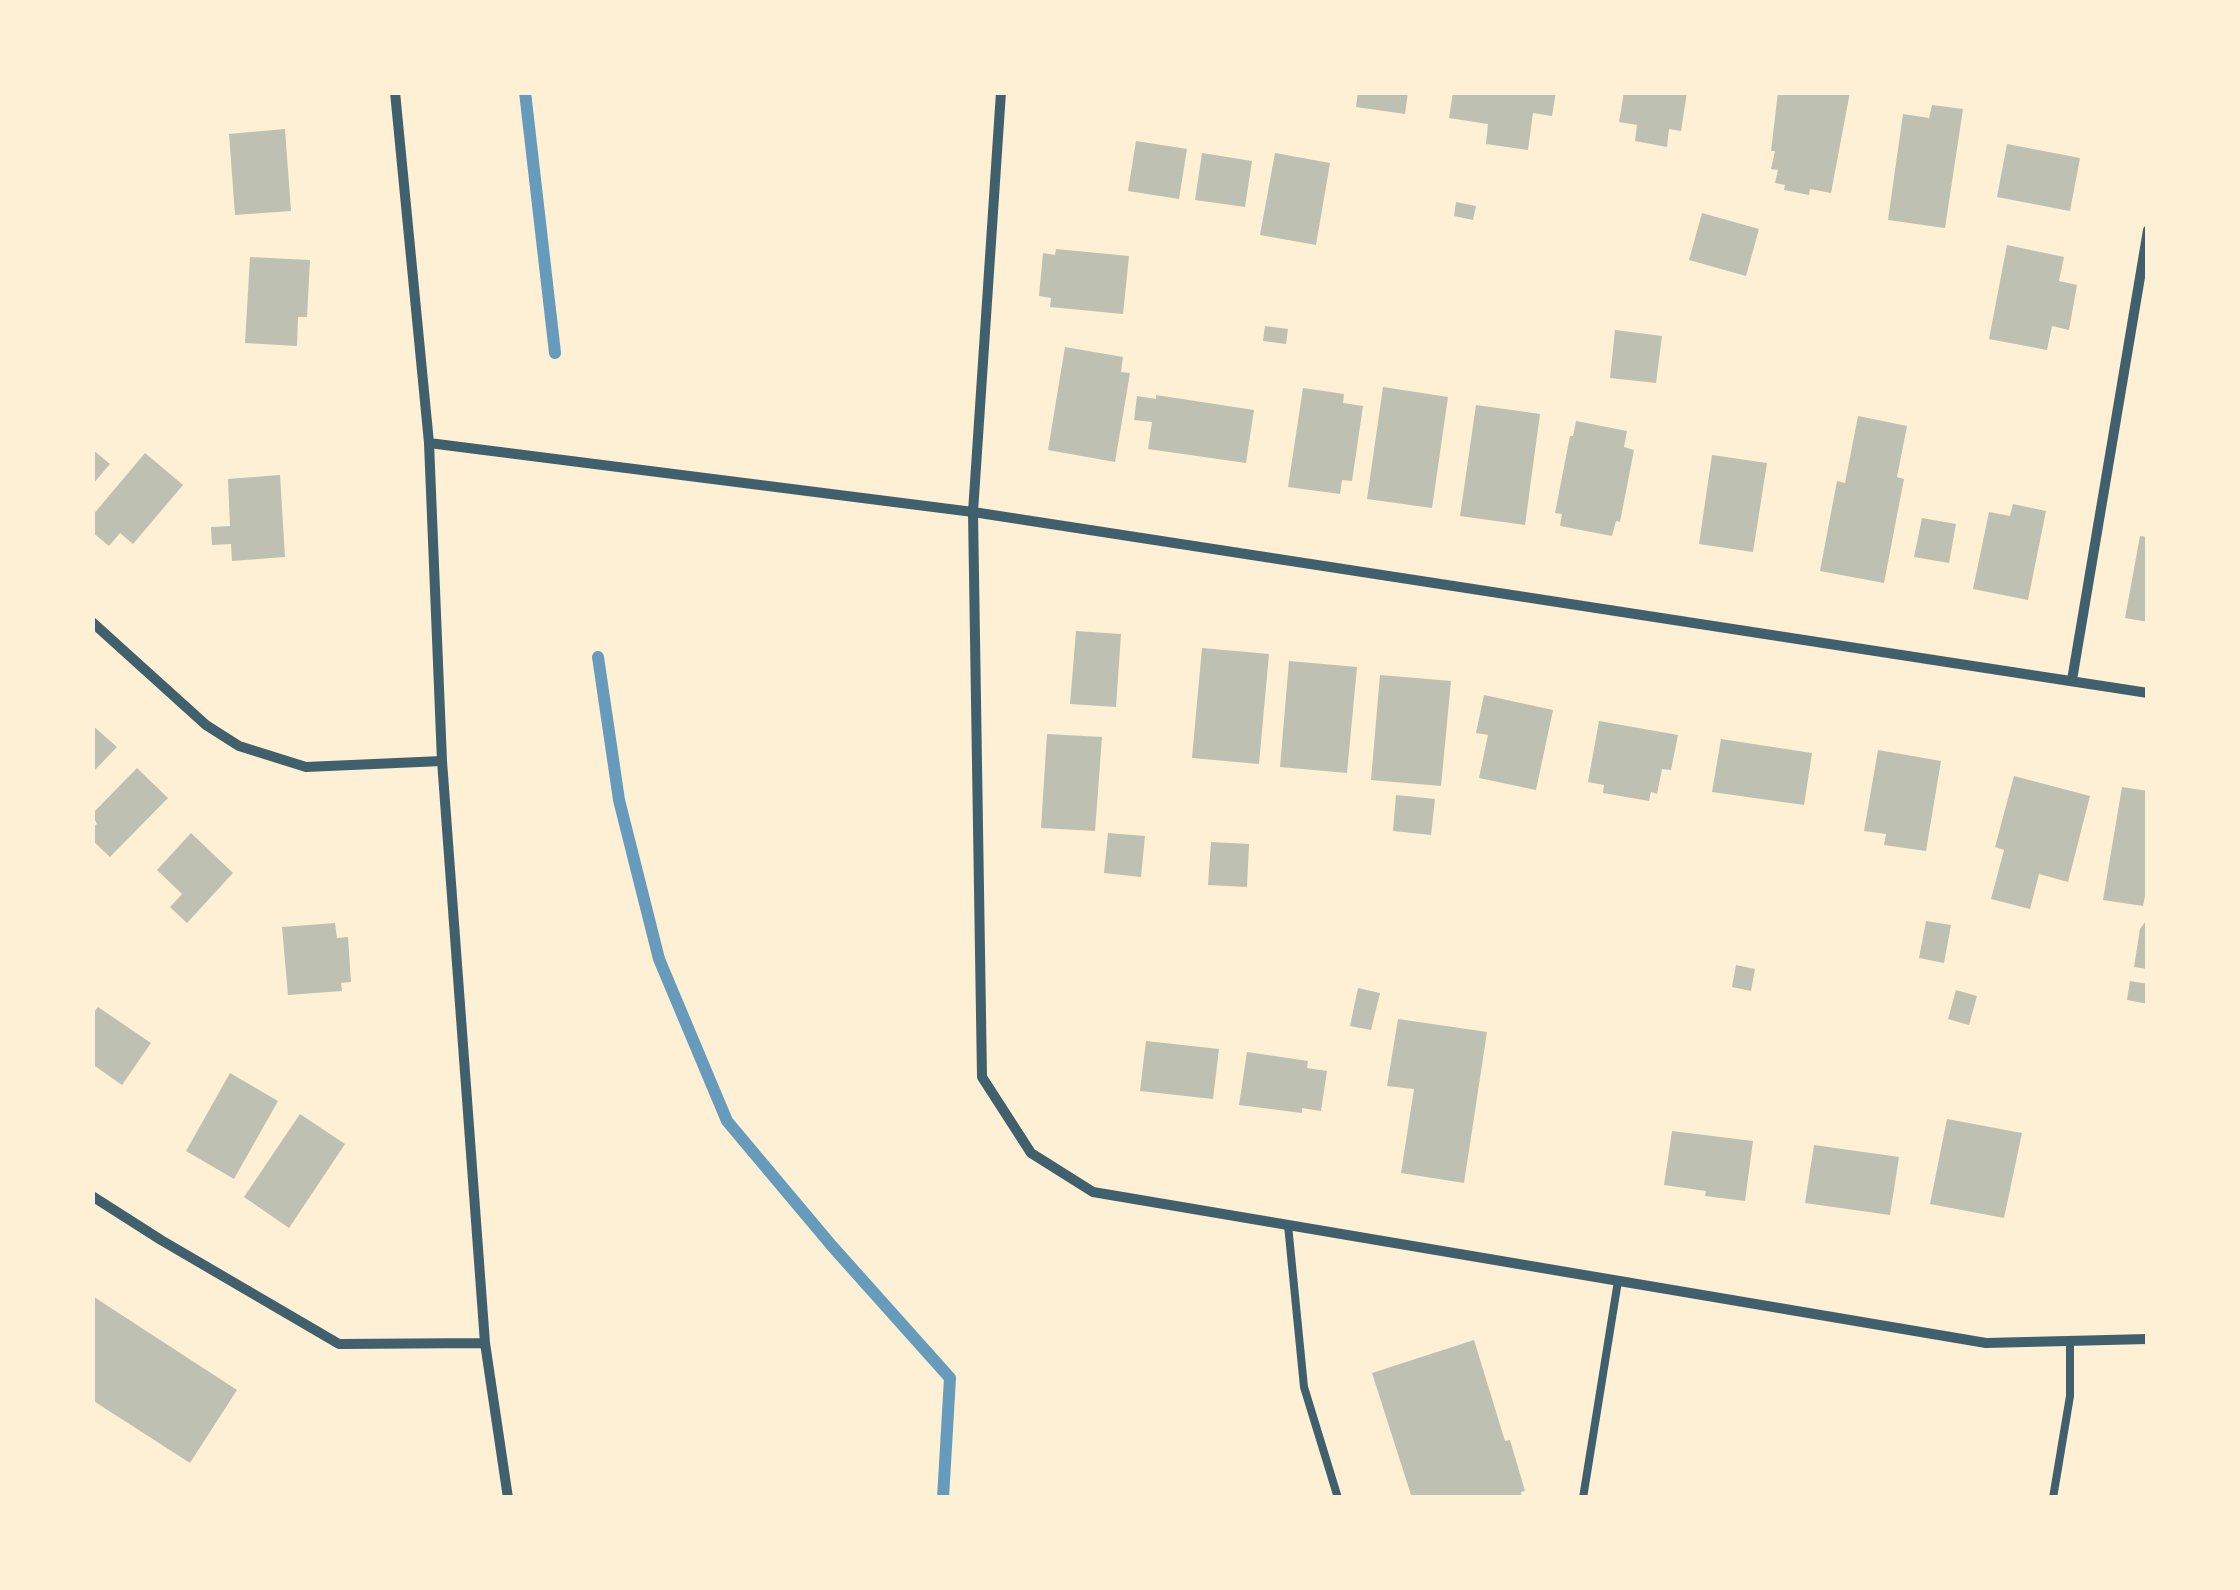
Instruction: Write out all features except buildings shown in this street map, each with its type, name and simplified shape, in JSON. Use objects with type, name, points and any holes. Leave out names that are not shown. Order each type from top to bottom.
[{"type":"street","points":[[395,92],[429,443],[442,762],[485,1343],[508,1498]]},
{"type":"street","points":[[1000,92],[973,512],[982,1077],[1031,1153],[1093,1192],[1986,1343],[2148,1339]]},
{"type":"street","points":[[2072,680],[2148,230]]},
{"type":"street","points":[[429,443],[973,512],[2148,693]]},
{"type":"street","points":[[92,622],[206,725],[239,746],[306,767],[442,762]]},
{"type":"street","points":[[92,1196],[339,1344],[485,1343]]},
{"type":"lane","points":[[1288,1225],[1304,1387],[1338,1498]]},
{"type":"lane","points":[[1583,1498],[1618,1281]]},
{"type":"lane","points":[[2052,1498],[2070,1396],[2070,1341]]},
{"type":"waterway","points":[[525,92],[555,353]]},
{"type":"waterway","points":[[598,657],[619,800],[659,959],[727,1121],[950,1378],[943,1498]]}]
